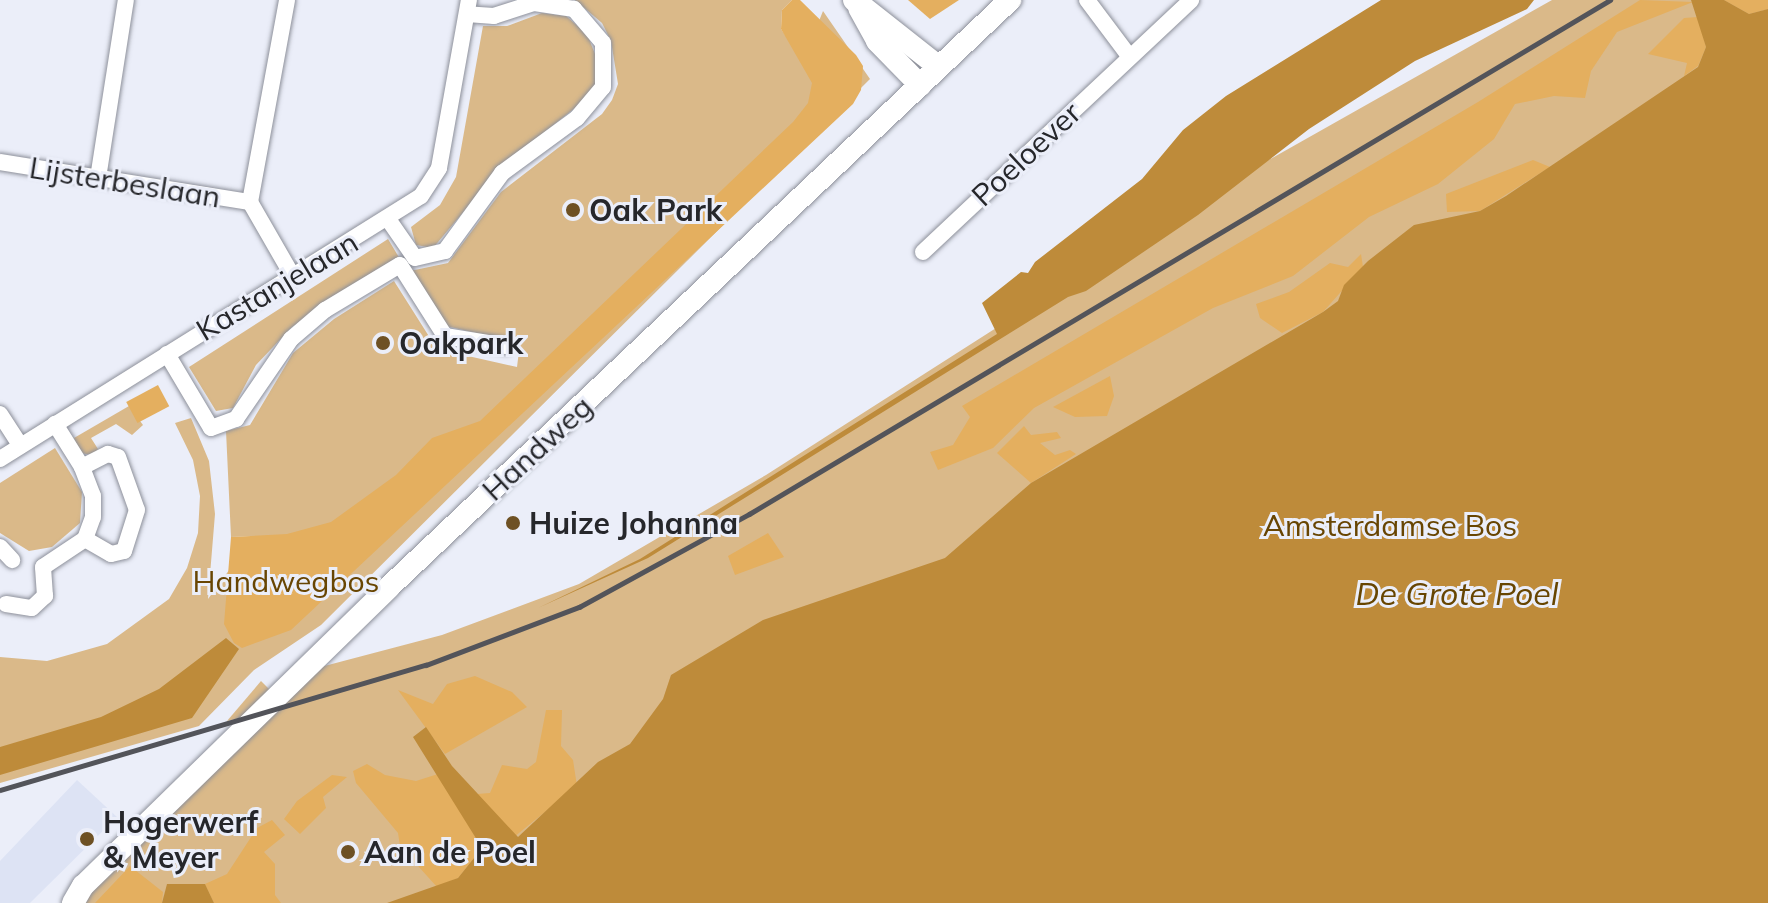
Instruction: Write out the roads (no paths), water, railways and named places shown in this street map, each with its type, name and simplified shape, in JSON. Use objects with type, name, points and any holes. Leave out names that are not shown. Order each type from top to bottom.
[{"type":"main road","points":[[854,0],[939,67]]},
{"type":"main road","points":[[854,0],[877,41],[920,85]]},
{"type":"main road","name":"Handweg","points":[[73,903],[94,875],[389,587],[1010,0]]},
{"type":"street","points":[[98,178],[126,0]]},
{"type":"street","points":[[287,0],[250,202],[292,275]]},
{"type":"street","points":[[1087,0],[1129,56]]},
{"type":"street","name":"Poeloever","points":[[923,252],[1191,0]]},
{"type":"street","name":"Kastanjelaan","points":[[0,459],[421,196],[439,168],[468,7],[494,16],[534,3],[574,9],[603,43],[603,87],[577,118],[502,173],[445,251],[415,258],[388,219]]},
{"type":"street","name":"Lijsterbeslaan","points":[[0,162],[250,202]]},
{"type":"street","name":"Kastanjelaan","points":[[167,354],[211,428],[236,419],[291,339],[325,310],[400,265],[445,336],[506,346]]},
{"type":"street","points":[[0,414],[20,445]]},
{"type":"street","points":[[6,604],[32,608],[45,596],[43,567],[85,539],[93,496],[82,467],[55,424]]},
{"type":"street","points":[[82,467],[108,454],[118,457],[137,510],[124,551],[111,554],[85,539]]},
{"type":"street","points":[[0,547],[12,560]]},
{"type":"water","points":[[1381,0],[1534,0],[1527,9],[1415,61],[1309,129],[1198,215],[1086,291],[1068,297],[648,558],[538,608],[640,559],[997,334],[982,303],[1021,272],[1028,273],[1035,262],[1142,179],[1183,130],[1226,96]]},
{"type":"water","name":"De Grote Poel","points":[[1691,0],[1724,0],[1749,14],[1768,9],[1768,903],[387,903],[458,878],[482,848],[413,737],[426,727],[452,766],[518,837],[598,762],[630,744],[663,699],[671,675],[763,620],[945,558],[1031,483],[1323,312],[1338,301],[1344,285],[1368,261],[1414,225],[1480,211],[1698,67],[1706,47]]},
{"type":"water","points":[[226,638],[239,649],[192,718],[0,775],[0,747],[101,717],[159,689]]},
{"type":"water","points":[[167,884],[205,884],[214,903],[162,903]]},
{"type":"railway","points":[[0,790],[426,665],[579,607],[749,514],[1610,0]]},
{"type":"place","name":"Oak Park","points":[[573,210]]},
{"type":"place","name":"Oakpark","points":[[383,343]]},
{"type":"place","name":"Huize Johanna","points":[[513,523]]},
{"type":"place","name":"Hogerwerf & Meyer","points":[[87,839]]},
{"type":"place","name":"Aan de Poel","points":[[348,852]]},
{"type":"park label","name":"Amsterdamse Bos","points":[[1390,525]]},
{"type":"park label","name":"Handwegbos","points":[[286,581]]}]
